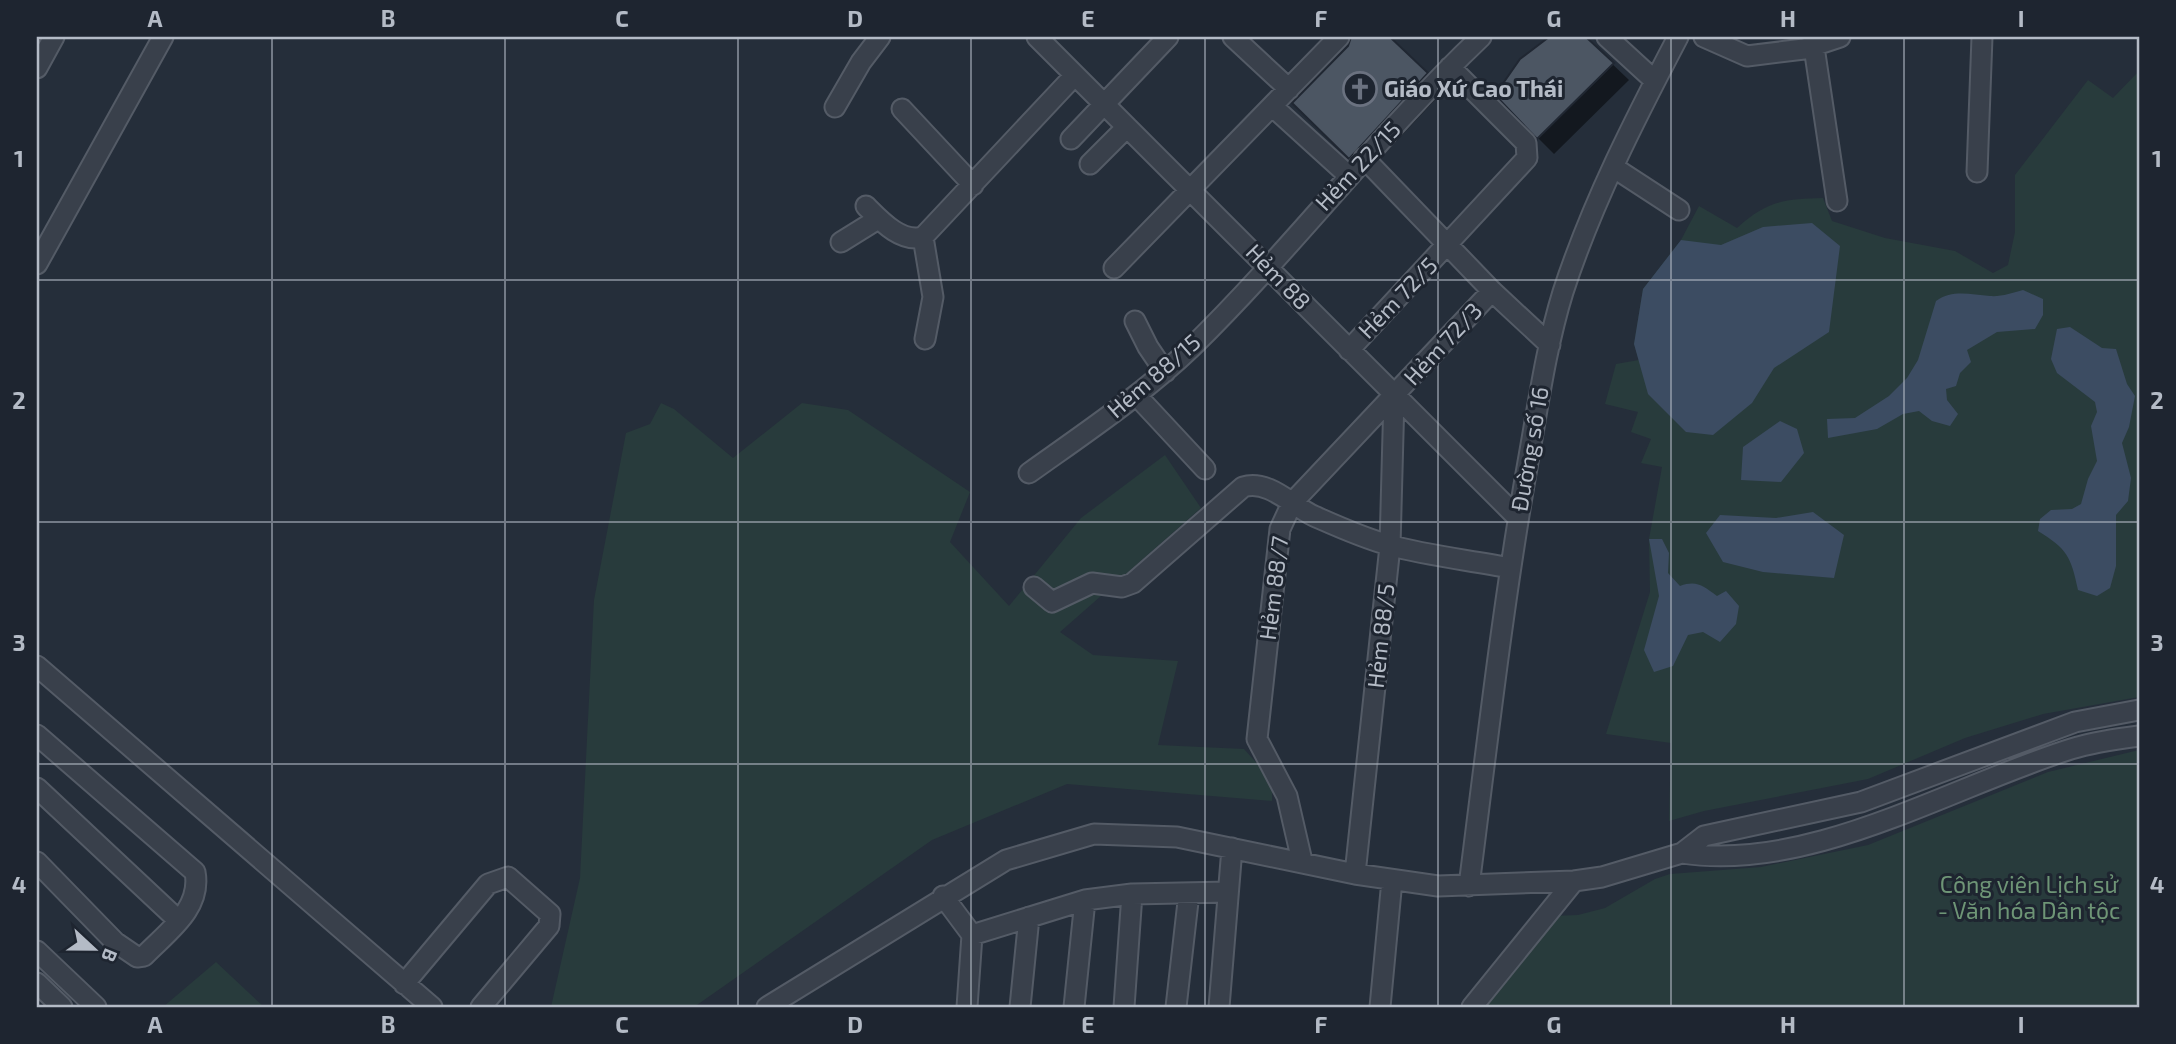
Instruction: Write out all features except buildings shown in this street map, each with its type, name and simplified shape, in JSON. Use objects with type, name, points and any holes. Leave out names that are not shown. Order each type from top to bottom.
[{"type":"street","points":[[37,68],[54,37]]},
{"type":"street","points":[[37,264],[163,37]]},
{"type":"street","points":[[835,107],[860,62],[880,37]]},
{"type":"street","name":"Hẻm 88","points":[[1037,37],[1267,265],[1394,397],[1518,517]]},
{"type":"street","points":[[1071,139],[1168,37]]},
{"type":"street","points":[[1233,37],[1289,89]]},
{"type":"street","points":[[1114,268],[1193,191],[1339,37]]},
{"type":"street","name":"Hẻm 22/15","points":[[1267,265],[1364,158],[1481,37]]},
{"type":"street","points":[[1607,37],[1655,81]]},
{"type":"street","name":"Đường số 16","points":[[1469,886],[1510,568],[1550,345],[1576,255],[1613,167],[1678,37]]},
{"type":"street","points":[[1704,37],[1746,56],[1814,47],[1840,37]]},
{"type":"street","points":[[1977,172],[1982,37]]},
{"type":"street","points":[[1814,47],[1837,201]]},
{"type":"street","name":"Hẻm 72/5","points":[[1349,350],[1522,166],[1528,150],[1526,143],[1450,67]]},
{"type":"street","points":[[841,242],[872,213],[908,238],[923,237],[1075,75]]},
{"type":"street","points":[[1272,106],[1348,176]]},
{"type":"street","points":[[902,109],[973,184]]},
{"type":"street","points":[[1090,164],[1127,127]]},
{"type":"street","points":[[1364,158],[1448,247],[1550,345]]},
{"type":"street","points":[[1613,167],[1679,210]]},
{"type":"street","points":[[923,237],[933,297],[925,339]]},
{"type":"street","name":"Hẻm 88/15","points":[[1029,473],[1137,396],[1166,372],[1267,265]]},
{"type":"street","name":"Hẻm 72/3","points":[[1394,397],[1492,291]]},
{"type":"street","points":[[1135,321],[1148,347],[1166,372]]},
{"type":"street","points":[[1137,396],[1205,469]]},
{"type":"street","name":"Hẻm 88/7","points":[[1302,861],[1287,796],[1257,738],[1280,529],[1292,503],[1394,397]]},
{"type":"street","name":"Hẻm 88/5","points":[[1355,874],[1390,546],[1394,397]]},
{"type":"street","points":[[1034,587],[1052,602],[1092,583],[1122,587],[1133,583],[1243,487],[1258,485],[1361,536],[1390,546],[1510,568]]},
{"type":"street","points":[[37,666],[432,1007]]},
{"type":"street","points":[[767,1007],[943,896],[1006,860],[1094,834],[1177,837],[1392,880],[1469,886],[1574,881],[1602,877],[1682,853],[1704,836],[1861,802],[2075,722],[2139,710]]},
{"type":"street","points":[[37,735],[195,872],[198,887],[193,904],[144,956],[137,957],[115,942],[37,862]]},
{"type":"street","points":[[1682,853],[1706,857],[1803,844],[1878,822],[2073,748],[2139,736]]},
{"type":"street","points":[[37,788],[178,920]]},
{"type":"street","points":[[1219,1007],[1232,848]]},
{"type":"street","points":[[404,984],[488,884],[508,877],[550,914],[549,926],[481,1007]]},
{"type":"street","points":[[1380,1007],[1392,880]]},
{"type":"street","points":[[1472,1007],[1574,881]]},
{"type":"street","points":[[972,935],[1086,900],[1132,894],[1228,892]]},
{"type":"street","points":[[1176,1007],[1189,893]]},
{"type":"street","points":[[1124,1007],[1132,894]]},
{"type":"street","points":[[943,896],[972,935],[967,1007]]},
{"type":"street","points":[[1074,1007],[1086,900]]},
{"type":"street","points":[[1020,1007],[1028,918]]},
{"type":"street","points":[[37,951],[96,1007]]},
{"type":"street","points":[[37,983],[62,1007]]},
{"type":"green space","points":[[2139,71],[2139,697],[2043,714],[1965,738],[1868,779],[1704,811],[1669,821],[1671,743],[1606,734],[1650,592],[1649,539],[1662,467],[1641,463],[1651,439],[1631,432],[1638,412],[1605,404],[1616,364],[1639,360],[1634,344],[1643,289],[1681,240],[1699,206],[1737,228],[1767,207],[1809,198],[1823,198],[1832,221],[1885,238],[1955,251],[1993,273],[2008,265],[2015,232],[2015,175],[2088,80],[2113,98]]},
{"type":"green space","points":[[661,403],[674,409],[733,458],[802,403],[848,410],[970,492],[950,542],[1009,606],[1081,518],[1165,455],[1201,508],[1060,632],[1093,655],[1178,661],[1158,745],[1244,749],[1272,780],[1272,801],[1067,784],[932,840],[694,1007],[551,1007],[580,878],[594,600],[626,433],[650,424]]},
{"type":"green space","name":"Công viên Lịch sử - Văn hóa Dân tộc","points":[[2139,750],[2139,1007],[1478,1007],[1551,916],[1578,915],[1605,908],[1655,879],[1670,874],[1761,867],[1868,845],[2048,772]]},
{"type":"green space","points":[[216,962],[264,1007],[163,1007]]},
{"type":"water","points":[[1812,223],[1840,246],[1829,332],[1774,368],[1752,403],[1713,435],[1686,432],[1648,394],[1634,344],[1643,289],[1681,240],[1721,245],[1763,227]]},
{"type":"water","points":[[2023,290],[2043,299],[2043,315],[2035,329],[1997,332],[1967,350],[1971,362],[1960,373],[1956,386],[1946,389],[1947,400],[1958,414],[1950,426],[1932,421],[1919,411],[1903,414],[1877,429],[1828,438],[1827,419],[1855,418],[1889,396],[1907,378],[1918,360],[1936,301],[1956,294],[1994,296]]},
{"type":"water","points":[[2070,327],[2102,348],[2116,349],[2127,384],[2135,396],[2129,427],[2122,443],[2131,478],[2128,501],[2116,515],[2116,566],[2110,588],[2097,596],[2078,590],[2066,554],[2056,543],[2038,531],[2040,519],[2051,510],[2072,509],[2081,504],[2088,479],[2097,461],[2091,426],[2097,412],[2095,402],[2057,373],[2051,359],[2057,329]]},
{"type":"water","points":[[1780,421],[1797,429],[1804,453],[1781,482],[1741,480],[1743,447]]},
{"type":"water","points":[[1813,512],[1844,535],[1834,578],[1763,572],[1723,562],[1706,533],[1720,515],[1776,518]]},
{"type":"water","points":[[1649,539],[1662,539],[1669,553],[1668,573],[1680,586],[1700,585],[1717,596],[1726,591],[1739,606],[1736,624],[1720,642],[1703,632],[1688,635],[1673,666],[1654,672],[1644,650],[1659,596]]},
{"type":"place","name":"Giáo Xứ Cao Thái","points":[[1360,89]]}]
